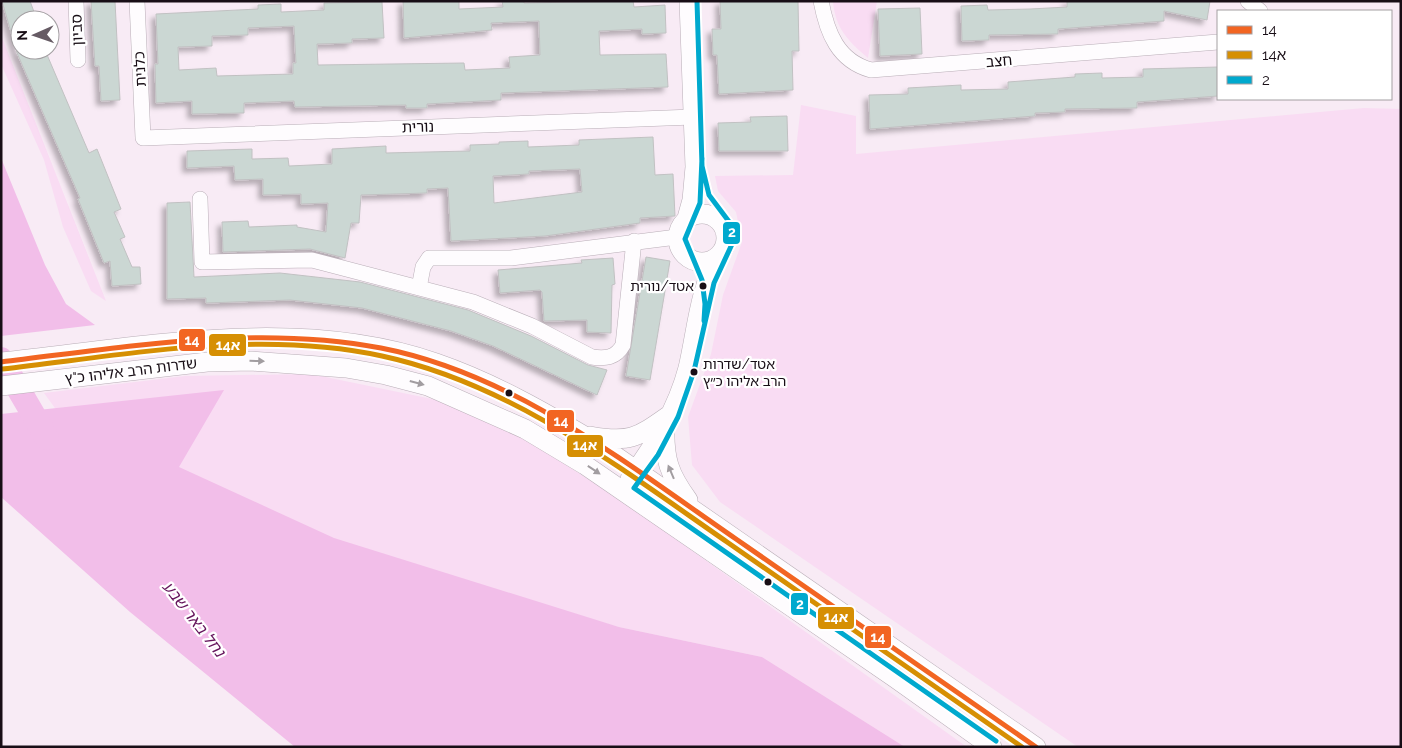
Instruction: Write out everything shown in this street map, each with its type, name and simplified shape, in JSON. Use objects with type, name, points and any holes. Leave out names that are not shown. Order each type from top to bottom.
[{"type":"street","name":"סביון","points":[[76,1],[78,60]]},
{"type":"street","name":"כלנית","points":[[137,1],[143,138]]},
{"type":"street","points":[[623,490],[651,451],[668,420],[687,368],[699,308],[707,280],[725,245],[726,233],[721,223],[702,198],[696,167],[689,1]]},
{"type":"street","name":"חצב","points":[[821,1],[826,26],[837,48],[858,66],[871,70],[1217,42]]},
{"type":"street","points":[[1248,1],[1259,10]]},
{"type":"street","name":"נורית","points":[[143,138],[694,117]]},
{"type":"street","points":[[687,218],[692,200],[696,167]]},
{"type":"street","points":[[200,199],[202,262],[312,260],[473,302],[532,326],[592,357],[609,358],[619,352],[625,338],[634,241]]},
{"type":"street","points":[[699,308],[694,275],[686,256],[678,244],[677,237],[682,223],[687,218],[701,213],[716,217]]},
{"type":"street","points":[[419,288],[423,267],[429,258],[511,258],[677,237]]},
{"type":"street","points":[[686,256],[693,261],[705,262],[719,255]]},
{"type":"street","name":"שדרות הרב אליהו כ\"ץ","points":[[1,362],[197,341],[295,338],[391,351],[436,363],[485,383],[537,408],[584,435],[1036,747]]},
{"type":"street","name":"שדרות הרב אליהו כ\"ץ","points":[[1,386],[207,362],[259,361],[346,368],[395,377],[428,386],[526,429],[586,464],[992,747]]},
{"type":"street","points":[[584,435],[610,440],[627,439],[642,434],[668,420]]},
{"type":"street","points":[[668,420],[664,447],[668,469],[696,511]]},
{"type":"shaded area","points":[[833,1],[877,1],[868,58],[854,46],[844,33],[836,19]]},
{"type":"shaded area","points":[[1,35],[106,301],[91,291],[63,227],[44,160],[1,64]]},
{"type":"shaded area","points":[[801,105],[856,116],[856,154],[1364,108],[1401,109],[1401,747],[1078,747],[720,502],[692,465],[688,417],[711,354],[723,295],[742,242],[736,212],[718,191],[715,176],[793,175]]},
{"type":"shaded area","points":[[311,374],[437,400],[525,439],[621,500],[967,747],[905,747],[762,657],[619,627],[107,480],[44,393],[185,376]]},
{"type":"water","points":[[1,158],[45,265],[66,304],[95,325],[1,336]]},
{"type":"water","points":[[224,390],[179,467],[334,538],[619,627],[762,657],[905,747],[295,747],[130,612],[1,497],[1,414]]},
{"type":"building","points":[[2,1],[30,1],[33,10],[10,10],[10,29]]},
{"type":"building","points":[[91,1],[115,1],[120,100],[101,101],[99,66],[95,66]]},
{"type":"building","points":[[403,1],[459,1],[459,9],[503,7],[502,1],[524,1],[524,3],[633,1],[634,7],[665,5],[666,33],[642,34],[642,29],[599,31],[600,55],[666,54],[668,87],[501,93],[501,100],[427,104],[427,108],[406,108],[406,105],[295,107],[294,101],[244,103],[244,113],[192,114],[192,101],[156,103],[155,64],[158,64],[156,14],[258,9],[258,5],[281,4],[281,12],[324,10],[324,3],[382,2],[384,38],[352,39],[352,43],[317,44],[318,65],[464,63],[465,70],[510,68],[509,57],[540,55],[539,21],[491,23],[492,30],[404,38]],"holes":[[[294,26],[296,63],[293,63],[293,74],[217,76],[216,68],[179,70],[178,47],[212,46],[212,36],[248,35],[248,28]]]},
{"type":"building","points":[[720,1],[798,1],[799,51],[792,51],[793,90],[719,94],[717,55],[713,55],[712,29],[721,29]]},
{"type":"building","points":[[1067,1],[1210,1],[1207,20],[1164,11],[1164,21],[1058,29],[1058,34],[989,35],[989,40],[962,41],[961,6],[987,5],[988,10],[1030,9],[1067,7]]},
{"type":"building","points":[[920,8],[922,54],[880,56],[878,9]]},
{"type":"building","points":[[20,60],[49,60],[89,153],[97,149],[121,209],[114,212],[125,237],[120,239],[132,267],[140,267],[141,284],[112,286],[110,261],[104,263],[78,199],[80,198]]},
{"type":"building","points":[[1217,67],[1217,96],[1137,102],[1137,108],[1065,109],[1065,112],[1035,113],[1035,116],[870,129],[869,95],[908,94],[908,88],[961,85],[961,90],[1008,89],[1008,82],[1075,77],[1075,74],[1102,73],[1102,78],[1143,77],[1143,69]]},
{"type":"building","points":[[787,116],[788,151],[719,151],[718,123],[751,122],[750,117]]},
{"type":"building","points":[[653,137],[655,175],[673,174],[675,216],[640,218],[640,223],[545,236],[451,241],[448,188],[427,189],[427,193],[361,195],[359,223],[351,223],[345,258],[310,249],[223,252],[222,222],[248,221],[249,227],[297,225],[297,227],[326,232],[328,203],[301,204],[301,194],[263,195],[263,179],[235,180],[234,166],[187,168],[187,151],[252,149],[252,159],[288,158],[289,166],[332,164],[332,149],[386,146],[386,153],[470,151],[470,145],[499,144],[499,142],[528,141],[528,147],[579,145],[579,140]],"holes":[[[580,169],[582,192],[494,203],[493,176],[529,174],[529,171]]]},
{"type":"building","points":[[190,202],[194,277],[280,273],[360,282],[468,310],[531,336],[588,365],[607,370],[597,395],[493,346],[451,331],[362,308],[290,300],[206,303],[206,298],[167,299],[167,203]]},
{"type":"building","points":[[646,257],[670,261],[650,380],[626,376]]},
{"type":"building","points":[[613,258],[615,284],[612,285],[611,333],[587,332],[587,320],[544,321],[542,292],[540,290],[500,293],[498,270],[582,263],[581,260]]},
{"type":"waterway","name":"נחל באר שבע","points":[[1,359],[47,438]]},
{"type":"transit line","name":"2","points":[[697,1],[702,166],[709,195],[730,223],[733,242],[714,283],[694,371],[678,417],[658,455],[634,488],[996,741]]},
{"type":"transit line","name":"2","points":[[702,158],[700,203],[685,239],[702,280],[705,304],[704,321]]},
{"type":"transit line","name":"14","points":[[1,362],[191,340],[287,338],[334,341],[381,348],[430,361],[478,378],[568,425],[611,452],[1036,747]]},
{"type":"transit line","name":"14א","points":[[2,369],[192,347],[288,345],[335,348],[382,356],[430,369],[476,386],[520,408],[605,458],[1022,747]]},
{"type":"place","name":"אטד/נורית","points":[[703,286]]},
{"type":"place","name":"אטד/שדרות הרב אליהו כ״ץ","points":[[694,372]]}]
